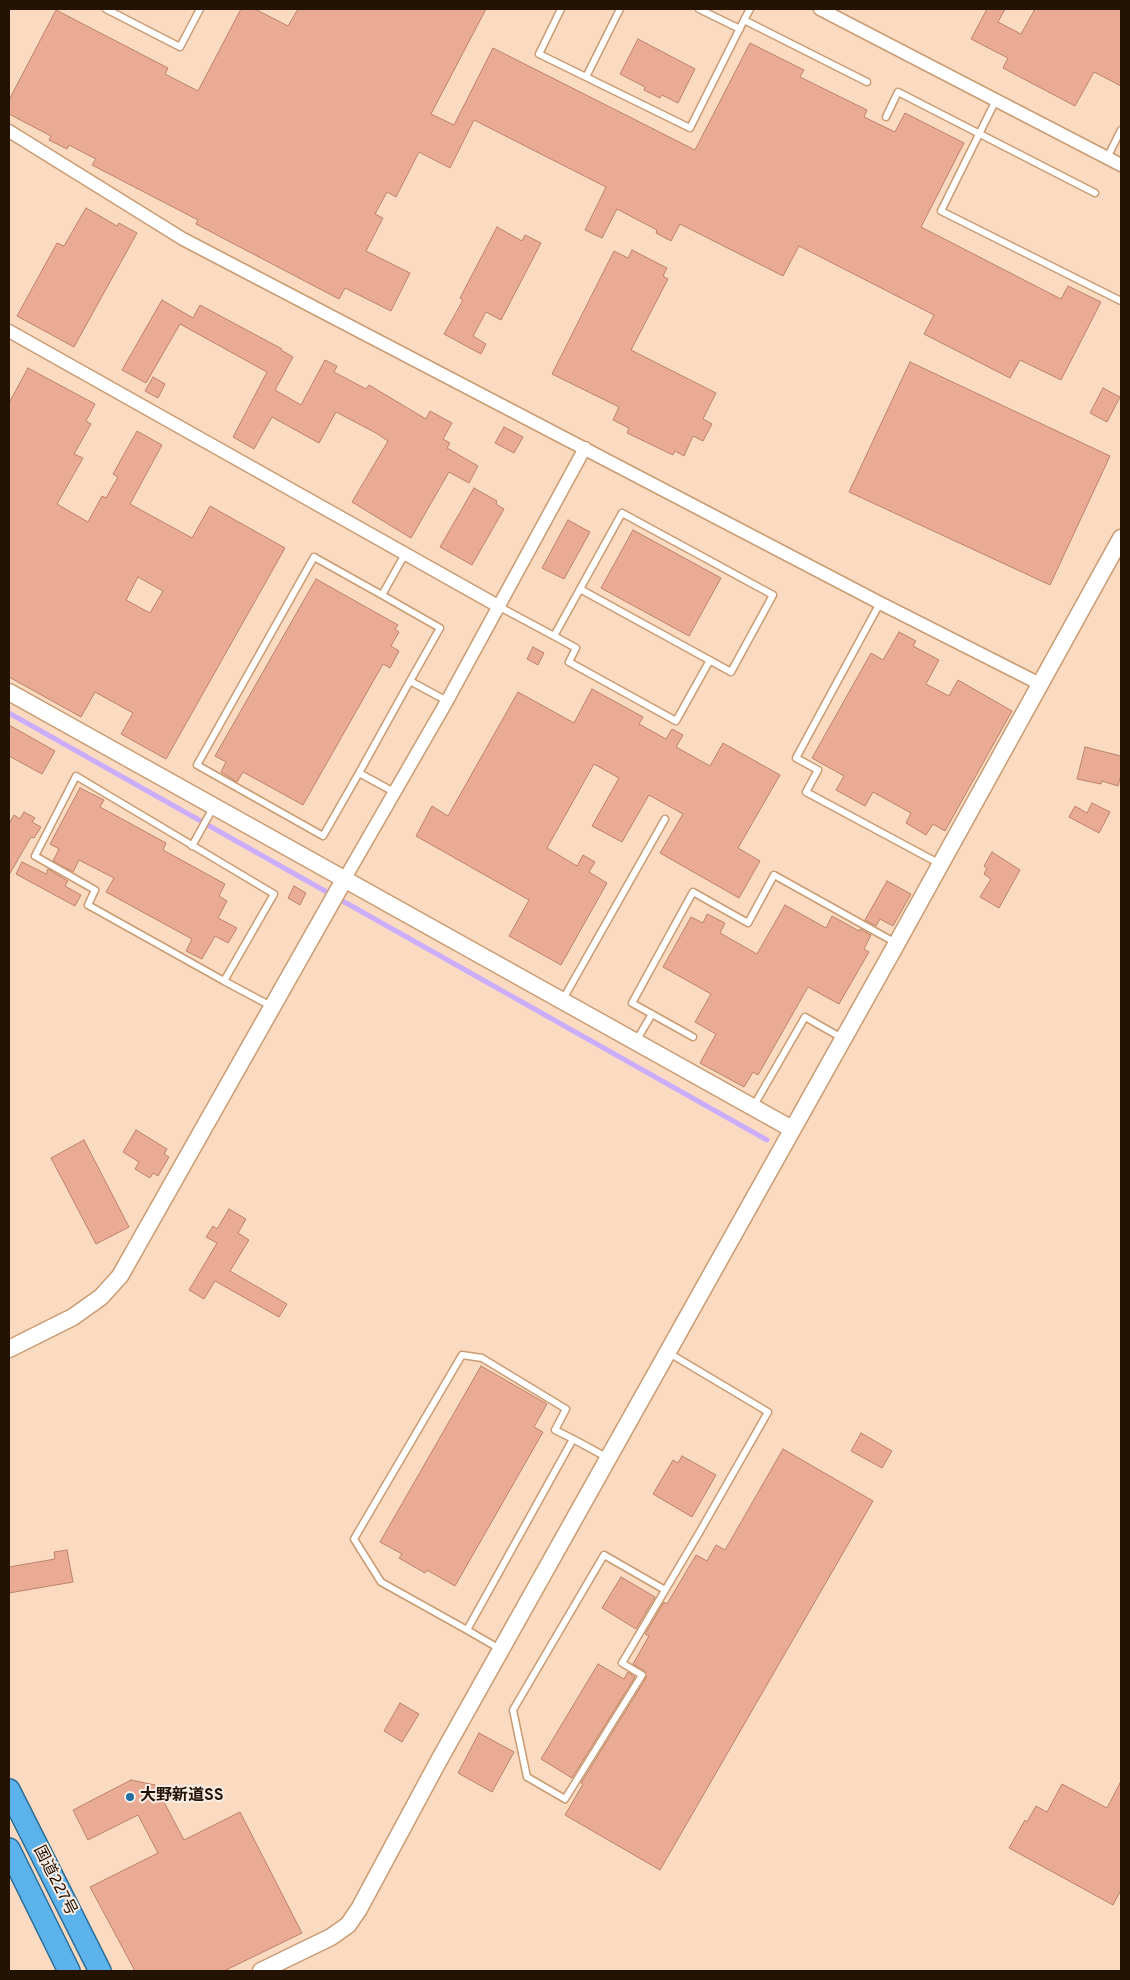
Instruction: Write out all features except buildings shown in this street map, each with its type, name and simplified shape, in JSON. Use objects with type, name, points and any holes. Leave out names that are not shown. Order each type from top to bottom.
[{"type":"highway","name":"国道227号","points":[[9,1790],[100,1971]]},
{"type":"highway","name":"国道227号","points":[[9,1849],[69,1971]]},
{"type":"street","points":[[820,9],[1121,165]]},
{"type":"street","points":[[9,131],[183,239],[880,603],[1040,684]]},
{"type":"street","points":[[9,331],[498,606]]},
{"type":"street","points":[[9,1349],[73,1317],[101,1297],[120,1276],[447,701],[585,448]]},
{"type":"street","points":[[261,1971],[331,1937],[348,1925],[359,1909],[501,1649],[669,1353],[1121,538]]},
{"type":"street","points":[[9,692],[211,811],[338,891],[562,1001],[792,1129]]},
{"type":"lane","points":[[106,9],[180,47],[200,9]]},
{"type":"lane","points":[[561,9],[540,54],[690,128],[750,9]]},
{"type":"lane","points":[[586,77],[620,9]]},
{"type":"lane","points":[[700,9],[740,29]]},
{"type":"lane","points":[[744,20],[867,82]]},
{"type":"lane","points":[[886,117],[898,92],[1095,193]]},
{"type":"lane","points":[[996,100],[941,210],[1121,301]]},
{"type":"lane","points":[[1107,158],[1121,130]]},
{"type":"lane","points":[[554,636],[622,513],[773,595],[731,672],[580,589]]},
{"type":"lane","points":[[382,595],[405,554]]},
{"type":"lane","points":[[314,557],[440,628],[410,681],[323,836],[197,765],[314,557]]},
{"type":"lane","points":[[880,603],[796,758],[818,770],[806,792],[941,865]]},
{"type":"lane","points":[[498,606],[576,648],[569,662],[676,721],[710,660]]},
{"type":"lane","points":[[410,681],[447,701]]},
{"type":"lane","points":[[359,772],[394,792]]},
{"type":"lane","points":[[224,981],[274,894],[76,776],[34,856],[95,890],[88,905],[224,981],[272,1007]]},
{"type":"lane","points":[[192,846],[211,811]]},
{"type":"lane","points":[[562,1001],[665,819]]},
{"type":"lane","points":[[693,1037],[632,1003],[693,892],[748,923],[774,876],[897,944]]},
{"type":"lane","points":[[636,1042],[652,1014]]},
{"type":"lane","points":[[753,1107],[805,1017],[844,1038]]},
{"type":"lane","points":[[664,1590],[604,1555],[512,1710],[527,1777],[565,1799],[642,1675],[622,1663],[768,1412],[669,1353]]},
{"type":"lane","points":[[501,1649],[381,1582],[354,1539],[462,1355],[482,1358],[566,1409],[555,1430],[608,1458]]},
{"type":"lane","points":[[467,1630],[573,1439]]},
{"type":"waterway","points":[[9,713],[767,1140]]},
{"type":"place","name":"大野新道SS","points":[[130,1797]]}]
